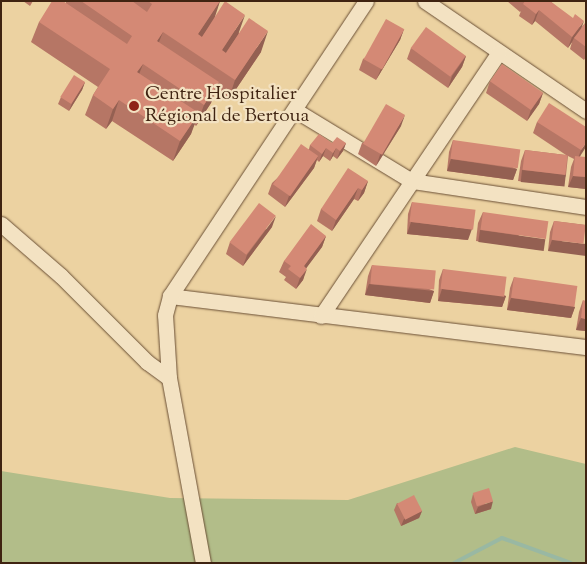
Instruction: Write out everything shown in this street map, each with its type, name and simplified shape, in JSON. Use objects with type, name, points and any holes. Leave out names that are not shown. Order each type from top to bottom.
[{"type":"street","points":[[203,563],[169,378],[165,315],[170,296],[366,1]]},
{"type":"street","points":[[425,1],[586,111]]},
{"type":"street","points":[[321,316],[498,52]]},
{"type":"street","points":[[295,110],[412,181],[586,207]]},
{"type":"street","points":[[1,224],[61,276],[147,362],[169,378]]},
{"type":"street","points":[[170,296],[586,347]]},
{"type":"green space","points":[[515,447],[586,464],[586,563],[1,563],[1,471],[170,498],[348,500]]},
{"type":"building","points":[[52,1],[63,1],[127,44],[132,36],[81,1],[132,1],[147,12],[152,4],[148,1],[220,1],[198,34],[202,37],[225,1],[245,15],[222,50],[226,53],[249,18],[268,31],[235,80],[163,32],[157,41],[219,82],[204,105],[143,64],[137,72],[199,113],[180,141],[119,100],[113,109],[93,95],[110,69],[39,22]]},
{"type":"building","points":[[525,1],[550,1],[573,18],[575,14],[584,21],[572,37],[539,10],[536,14],[523,4]]},
{"type":"building","points":[[386,19],[404,29],[382,69],[364,59]]},
{"type":"building","points":[[586,22],[586,47],[574,38]]},
{"type":"building","points":[[426,27],[466,56],[450,77],[411,48]]},
{"type":"building","points":[[502,64],[543,93],[531,110],[490,81]]},
{"type":"building","points":[[74,75],[85,82],[71,104],[60,97]]},
{"type":"building","points":[[549,103],[586,127],[586,143],[581,150],[537,122]]},
{"type":"building","points":[[386,104],[405,115],[382,155],[363,144]]},
{"type":"building","points":[[319,134],[332,143],[337,137],[346,143],[340,151],[336,148],[333,153],[326,148],[322,154],[310,145]]},
{"type":"building","points":[[453,140],[520,149],[518,168],[450,159]]},
{"type":"building","points":[[301,144],[318,156],[290,196],[273,184]]},
{"type":"building","points":[[525,150],[568,155],[565,175],[523,170]]},
{"type":"building","points":[[575,156],[586,157],[586,177],[573,176]]},
{"type":"building","points":[[348,168],[368,181],[362,190],[358,188],[336,220],[321,209]]},
{"type":"building","points":[[412,202],[476,210],[473,230],[410,222]]},
{"type":"building","points":[[259,203],[276,216],[246,255],[230,242]]},
{"type":"building","points":[[483,212],[548,221],[546,239],[480,230]]},
{"type":"building","points":[[554,221],[586,225],[583,244],[552,240]]},
{"type":"building","points":[[311,224],[326,236],[304,266],[307,269],[300,278],[288,269],[291,266],[284,261]]},
{"type":"building","points":[[372,265],[436,271],[434,290],[370,284]]},
{"type":"building","points":[[443,269],[507,277],[504,297],[441,289]]},
{"type":"building","points":[[514,277],[577,286],[574,307],[511,298]]},
{"type":"building","points":[[583,300],[586,301],[586,319],[581,318]]},
{"type":"building","points":[[489,488],[493,501],[477,506],[473,493]]},
{"type":"building","points":[[414,495],[422,511],[405,520],[397,504]]},
{"type":"waterway","points":[[454,563],[502,538],[571,563]]},
{"type":"place","name":"Centre Hospitalier Régional de Bertoua","points":[[134,106]]}]
